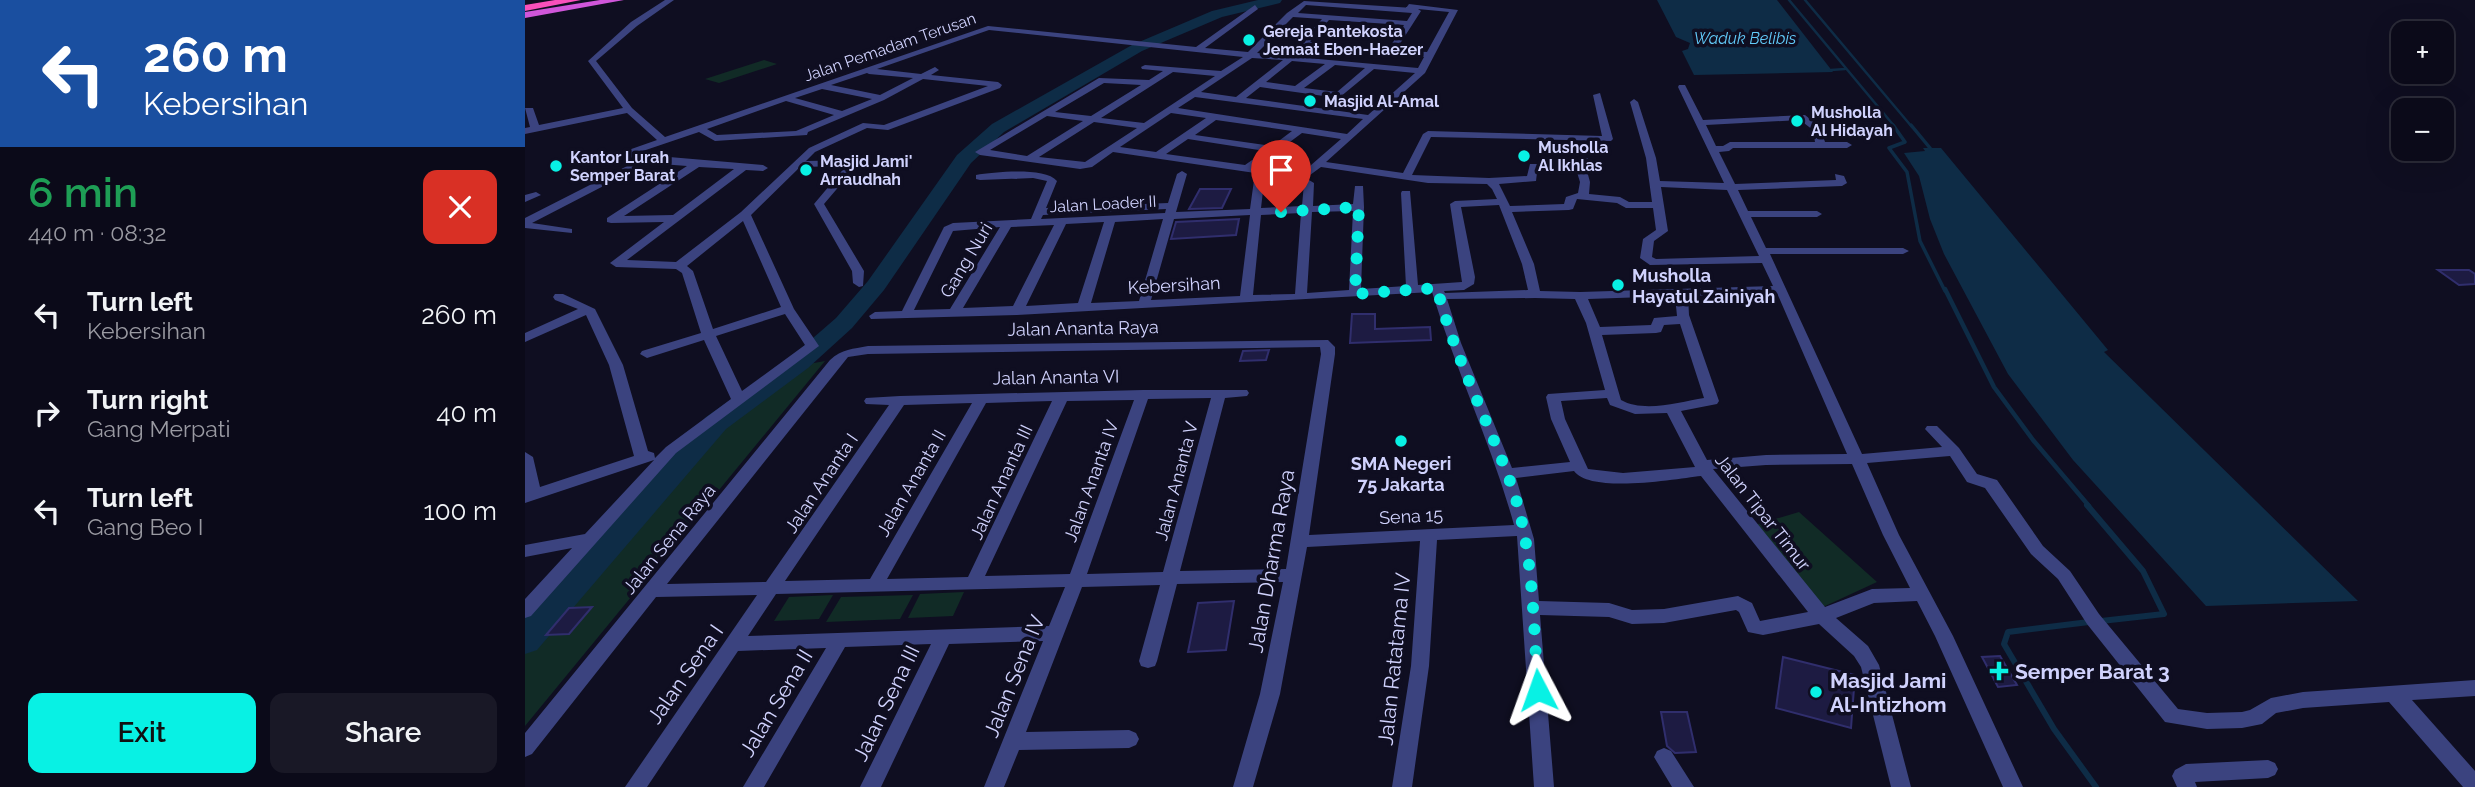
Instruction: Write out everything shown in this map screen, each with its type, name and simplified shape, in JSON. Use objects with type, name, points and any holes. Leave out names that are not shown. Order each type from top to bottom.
[{"type":"highway","points":[[525,6],[550,0]]},
{"type":"highway","points":[[525,6],[576,0]]},
{"type":"highway","points":[[525,15],[619,0]]},
{"type":"street","points":[[663,140],[629,110],[592,61],[634,24],[670,0]]},
{"type":"street","points":[[1150,83],[1105,79],[980,152],[1084,166],[1249,55],[1304,3],[1417,10],[1391,51]]},
{"type":"street","points":[[1111,149],[1298,176],[1320,164],[1422,71],[1454,10],[1401,5]]},
{"type":"street","points":[[1196,51],[1255,6]]},
{"type":"street","points":[[1290,15],[1410,23]]},
{"type":"street","points":[[1238,100],[1291,58],[1327,18]]},
{"type":"street","points":[[1363,33],[1373,21]]},
{"type":"street","name":"Jalan Pemadam Terusan","points":[[646,160],[623,154],[988,28],[1196,51],[1422,71]]},
{"type":"street","points":[[1316,31],[1402,36]]},
{"type":"street","points":[[1305,44],[1431,55]]},
{"type":"street","points":[[1297,89],[1333,62]]},
{"type":"street","points":[[1319,111],[1373,66]]},
{"type":"street","points":[[1145,67],[1223,74]]},
{"type":"street","points":[[1029,159],[1171,69]]},
{"type":"street","points":[[679,266],[745,214],[813,150],[869,124],[885,128],[997,86],[862,71]]},
{"type":"street","points":[[798,133],[881,98],[935,71]]},
{"type":"street","points":[[1259,84],[1339,95]]},
{"type":"street","points":[[820,86],[881,98]]},
{"type":"street","points":[[1682,87],[1765,255],[1891,535],[1923,594],[2013,787]]},
{"type":"street","points":[[1195,93],[1372,118]]},
{"type":"street","points":[[1406,177],[1428,134],[1608,139],[1597,95]]},
{"type":"street","points":[[784,98],[842,114]]},
{"type":"street","points":[[1634,102],[1657,184],[1662,231],[1649,239],[1646,258],[1649,262],[1903,251]]},
{"type":"street","points":[[1253,123],[1276,105]]},
{"type":"street","points":[[528,110],[530,130],[629,110]]},
{"type":"street","points":[[1171,110],[1350,137]]},
{"type":"street","points":[[1044,113],[1145,126]]},
{"type":"street","points":[[1157,156],[1214,117]]},
{"type":"street","points":[[1700,123],[1802,117],[1817,128],[1821,145]]},
{"type":"street","points":[[699,128],[715,138],[813,132],[837,138]]},
{"type":"street","points":[[1247,169],[1300,130]]},
{"type":"street","points":[[1185,136],[1272,149]]},
{"type":"street","points":[[1712,149],[1726,149],[1730,145],[1847,145]]},
{"type":"street","points":[[525,223],[646,160],[763,168]]},
{"type":"street","points":[[1583,197],[1585,182],[1581,169],[1587,168],[1585,160]]},
{"type":"street","points":[[797,164],[853,163],[819,204],[858,271],[859,283]]},
{"type":"street","points":[[674,218],[611,219],[695,164]]},
{"type":"street","points":[[1320,164],[1406,177],[1489,181],[1532,179],[1534,166]]},
{"type":"street","points":[[739,400],[708,334],[687,271],[679,266],[617,263],[743,167]]},
{"type":"street","points":[[1246,299],[1260,171]]},
{"type":"street","points":[[1144,304],[1182,174]]},
{"type":"street","points":[[1657,184],[1730,187],[1842,183],[1839,176]]},
{"type":"street","points":[[980,177],[1048,177],[1052,181],[1033,223]]},
{"type":"street","points":[[1489,181],[1497,187],[1528,264],[1535,294]]},
{"type":"street","points":[[1301,297],[1309,183]]},
{"type":"street","points":[[1355,294],[1359,188]]},
{"type":"street","points":[[1406,193],[1412,290]]},
{"type":"street","points":[[1504,205],[1569,207],[1571,197],[1583,197],[1620,200],[1626,205],[1659,205]]},
{"type":"street","name":"Kebersihan","points":[[875,316],[1412,290],[1438,293],[1468,284],[1469,277],[1455,204],[1504,205]]},
{"type":"street","name":"Jalan Loader II","points":[[906,316],[948,229],[953,226],[1111,220],[1171,211],[1256,213],[1359,207]]},
{"type":"street","points":[[1038,212],[1171,211]]},
{"type":"street","points":[[525,611],[671,450],[812,346],[788,309],[745,214]]},
{"type":"street","points":[[1744,214],[1817,214]]},
{"type":"street","points":[[1083,307],[1111,220]]},
{"type":"street","points":[[1017,311],[1061,222]]},
{"type":"street","points":[[525,223],[568,231]]},
{"type":"street","name":"Gang Nuri","points":[[954,313],[1007,224]]},
{"type":"street","points":[[1544,787],[1523,530],[1506,474],[1458,355],[1438,293],[1580,296],[1781,289]]},
{"type":"street","points":[[1580,296],[1594,331],[1615,402],[1622,407],[1672,408],[1712,401],[1685,320],[1681,291]]},
{"type":"street","points":[[559,297],[589,309],[616,365],[642,458]]},
{"type":"street","points":[[525,338],[589,309]]},
{"type":"street","points":[[646,354],[788,309]]},
{"type":"street","points":[[1594,331],[1656,329],[1660,321],[1685,320]]},
{"type":"street","name":"Jalan Ananta Raya","points":[[844,354],[867,349],[1323,343]]},
{"type":"street","name":"Jalan Dharma Raya","points":[[1243,787],[1270,694],[1300,541],[1328,354],[1328,347],[1323,343]]},
{"type":"street","name":"Jalan Sena Raya","points":[[525,748],[844,354]]},
{"type":"street","name":"Jalan Ananta VI","points":[[871,401],[1243,393]]},
{"type":"street","name":"Jalan Ananta IV","points":[[1076,581],[1143,394]]},
{"type":"street","name":"Jalan Ananta V","points":[[1148,661],[1219,394]]},
{"type":"street","points":[[1612,394],[1553,397],[1558,419],[1578,466],[1587,475],[1594,477],[1766,460],[1858,459],[1954,451]]},
{"type":"street","name":"Jalan Ananta III","points":[[973,584],[1062,396]]},
{"type":"street","name":"Jalan Ananta II","points":[[874,587],[982,398]]},
{"type":"street","name":"Jalan Ananta I","points":[[774,587],[899,400]]},
{"type":"street","name":"Jalan Tipar Timur","points":[[1672,408],[1703,468],[1822,617],[1861,651],[1870,665],[1901,787]]},
{"type":"street","points":[[1932,429],[1954,451],[1972,478],[1991,484],[2037,550],[2064,575],[2093,619],[2163,708],[2179,719],[2242,720],[2255,718],[2271,706],[2303,700],[2343,695],[2395,695],[2475,688]]},
{"type":"street","points":[[525,457],[529,496],[671,450]]},
{"type":"street","points":[[1506,474],[1578,466]]},
{"type":"street","name":"Sena 15","points":[[1300,541],[1523,530]]},
{"type":"street","name":"Jalan Ratatama IV","points":[[1402,787],[1420,666],[1429,535]]},
{"type":"street","points":[[525,551],[590,539]]},
{"type":"street","points":[[653,591],[1292,575]]},
{"type":"street","name":"Jalan Sena IV","points":[[995,787],[1076,581]]},
{"type":"street","name":"Jalan Sena I","points":[[635,787],[774,587]]},
{"type":"street","points":[[1531,608],[1609,610],[1632,617],[1664,616],[1738,603],[1746,608],[1754,627],[1763,628],[1822,617],[1872,596],[1923,594]]},
{"type":"street","points":[[734,644],[1056,633]]},
{"type":"street","name":"Jalan Sena III","points":[[870,787],[943,638]]},
{"type":"street","name":"Jalan Sena II","points":[[753,787],[839,642]]},
{"type":"street","points":[[2395,695],[2475,786]]},
{"type":"street","points":[[1013,741],[1129,739]]},
{"type":"street","points":[[1664,757],[1684,787]]},
{"type":"street","points":[[2187,787],[2182,776],[2186,773],[2268,769]]},
{"type":"green space","points":[[764,60],[777,64],[719,83],[705,79]]},
{"type":"green space","points":[[825,361],[525,726],[525,616],[684,444],[792,367]]},
{"type":"green space","points":[[1799,512],[1877,582],[1823,607],[1751,526]]},
{"type":"green space","points":[[964,592],[953,616],[908,618],[920,594]]},
{"type":"green space","points":[[833,595],[819,619],[774,621],[789,597]]},
{"type":"green space","points":[[913,595],[900,619],[826,622],[841,597]]},
{"type":"water","name":"Waduk Belibis","points":[[1657,0],[1777,0],[1833,72],[1694,75],[1682,51],[1688,49],[1690,43],[1676,37]]},
{"type":"water","points":[[1923,148],[1941,148],[2108,350],[2104,352],[2358,601],[2206,606],[2073,460],[2008,374],[1944,254],[1930,219],[1919,176],[1904,153],[1925,151]]},
{"type":"building","points":[[1200,189],[1231,189],[1222,208],[1189,209]]},
{"type":"building","points":[[1239,219],[1236,235],[1171,239],[1176,222]]},
{"type":"building","points":[[2438,270],[2469,270],[2475,274],[2475,284],[2459,285]]},
{"type":"building","points":[[1352,314],[1375,314],[1375,329],[1430,327],[1431,340],[1350,343]]},
{"type":"building","points":[[1269,350],[1266,360],[1240,361],[1243,351]]},
{"type":"building","points":[[1234,601],[1226,650],[1188,652],[1198,603]]},
{"type":"building","points":[[592,607],[569,634],[546,635],[569,608]]},
{"type":"building","name":"Semper Barat 3","points":[[2000,656],[2017,685],[1998,687],[1982,657]]},
{"type":"building","name":"Masjid Jami Al-Intizhom","points":[[1783,657],[1855,675],[1851,728],[1776,708]]},
{"type":"building","points":[[1661,712],[1687,712],[1696,752],[1675,753],[1667,746]]},
{"type":"waterway","points":[[525,640],[716,423],[799,363],[844,323],[876,285],[916,224],[964,159],[998,128],[1137,48],[1217,14],[1275,0]]},
{"type":"waterway","points":[[1789,0],[1895,127]]},
{"type":"waterway","points":[[1805,0],[1912,127]]},
{"type":"waterway","points":[[1831,70],[1845,69]]},
{"type":"waterway","points":[[1893,125],[1905,142],[1889,148],[1907,172],[1920,241],[1945,291]]},
{"type":"waterway","points":[[1911,125],[1930,148]]},
{"type":"waterway","points":[[1945,289],[1994,387],[2033,440],[2089,506]]},
{"type":"waterway","points":[[2087,505],[2143,571],[2164,614],[2101,621]]},
{"type":"waterway","points":[[2089,622],[2008,632],[2004,644],[2054,729],[2096,787]]},
{"type":"place","name":"Gereja Pantekosta Jemaat Eben-Haezer","points":[[1249,40]]},
{"type":"place","name":"Masjid Al-Amal","points":[[1310,101]]},
{"type":"place","name":"Musholla Al Hidayah","points":[[1797,121]]},
{"type":"place","name":"Musholla Al Ikhlas","points":[[1524,156]]},
{"type":"place","name":"Kantor Lurah Semper Barat","points":[[556,166]]},
{"type":"place","name":"Masjid Jami' Arraudhah","points":[[806,170]]},
{"type":"place","name":"Musholla Hayatul Zainiyah","points":[[1618,285]]},
{"type":"place","name":"SMA Negeri 75 Jakarta","points":[[1401,441]]},
{"type":"place","name":"Semper Barat 3","points":[[1999,671]]},
{"type":"place","name":"Masjid Jami Al-Intizhom","points":[[1816,692]]},
{"type":"route","points":[[1281,212],[1359,207],[1355,294],[1437,288],[1454,343],[1510,482],[1526,539],[1538,690]]}]
